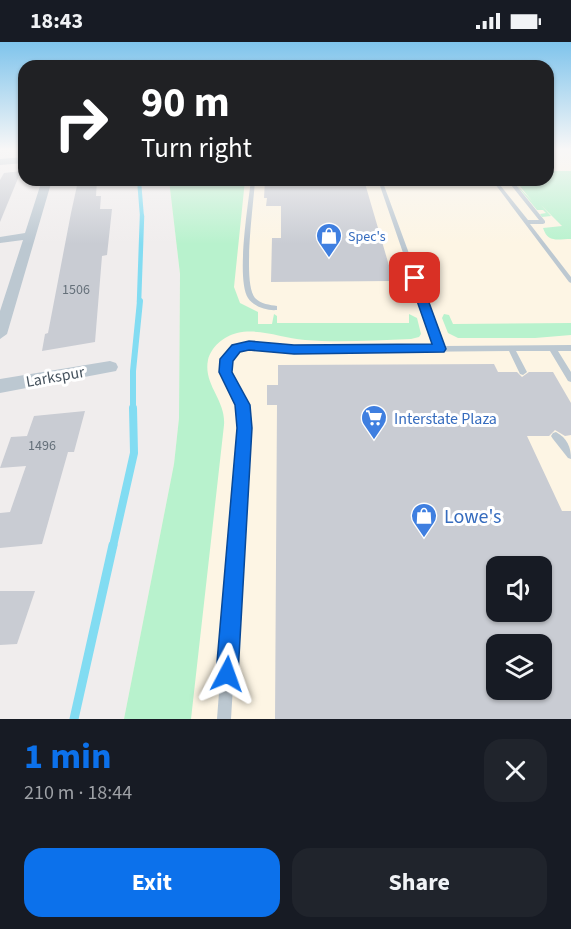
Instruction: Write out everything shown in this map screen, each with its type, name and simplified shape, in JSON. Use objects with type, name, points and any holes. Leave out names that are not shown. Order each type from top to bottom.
[{"type":"street","points":[[0,334],[45,186]]},
{"type":"street","points":[[0,240],[30,236]]},
{"type":"street","name":"Larkspur","points":[[0,386],[110,367]]},
{"type":"lane","points":[[252,186],[247,249],[248,290],[257,303],[275,308]]},
{"type":"lane","points":[[382,186],[440,349]]},
{"type":"lane","points":[[499,186],[571,281]]},
{"type":"lane","points":[[514,186],[543,222],[526,222]]},
{"type":"lane","points":[[224,719],[244,428],[242,405],[226,372],[226,359],[236,348],[249,345],[294,350],[571,348]]},
{"type":"lane","points":[[511,348],[523,372]]},
{"type":"lane","points":[[552,348],[571,379]]},
{"type":"lane","points":[[556,436],[571,455]]},
{"type":"shaded area","name":"Interstate Plaza","points":[[554,182],[571,182],[571,719],[124,719],[174,464],[179,418],[180,274],[170,186],[554,186]]},
{"type":"green space","points":[[554,182],[571,182],[571,239],[550,238],[543,228],[562,226],[541,205],[551,216],[542,217],[540,214],[546,213],[543,210],[537,210],[517,186],[532,201],[520,186],[554,186]]},
{"type":"green space","points":[[170,186],[244,186],[234,287],[240,303],[258,312],[258,324],[272,324],[274,314],[277,316],[277,323],[409,323],[409,314],[417,318],[421,334],[411,339],[331,341],[246,332],[227,337],[215,347],[208,360],[207,369],[211,385],[222,408],[224,425],[191,719],[124,719],[174,464],[179,418],[180,274]]},
{"type":"green space","points":[[444,314],[449,315],[453,324],[571,323],[571,335],[535,338],[458,338],[448,333],[442,318]]},
{"type":"building","points":[[0,182],[17,182],[0,222]]},
{"type":"building","points":[[77,186],[97,186],[96,196],[101,196],[100,209],[112,209],[107,255],[102,256],[95,342],[42,351],[45,334],[48,333]]},
{"type":"building","points":[[265,186],[366,186],[390,269],[391,281],[271,282],[272,238],[281,238],[281,206],[266,206],[267,198],[264,198]]},
{"type":"building","name":"Lowe's","points":[[494,364],[498,372],[517,372],[522,377],[529,372],[553,372],[571,403],[571,435],[565,436],[555,430],[549,436],[527,436],[562,511],[571,511],[571,719],[275,719],[277,405],[267,405],[267,385],[278,385],[278,365]]},
{"type":"building","points":[[85,411],[74,452],[68,452],[42,544],[0,548],[0,513],[10,512],[26,466],[0,468],[11,437],[27,436],[34,416]]},
{"type":"building","points":[[0,591],[35,591],[17,644],[0,645]]},
{"type":"waterway","points":[[139,186],[142,217]]},
{"type":"waterway","points":[[139,302],[142,217]]},
{"type":"waterway","points":[[133,408],[133,371],[140,301]]},
{"type":"waterway","points":[[113,546],[134,453],[133,408]]},
{"type":"waterway","points":[[74,719],[113,545]]},
{"type":"place","name":"Spec's","points":[[329,259]]},
{"type":"place","name":"Interstate Plaza","points":[[374,441]]},
{"type":"place","name":"Lowe's","points":[[424,539]]},
{"type":"route","points":[[227,674],[244,416],[239,396],[226,372],[226,359],[236,348],[249,345],[294,350],[440,349],[415,278]]}]
